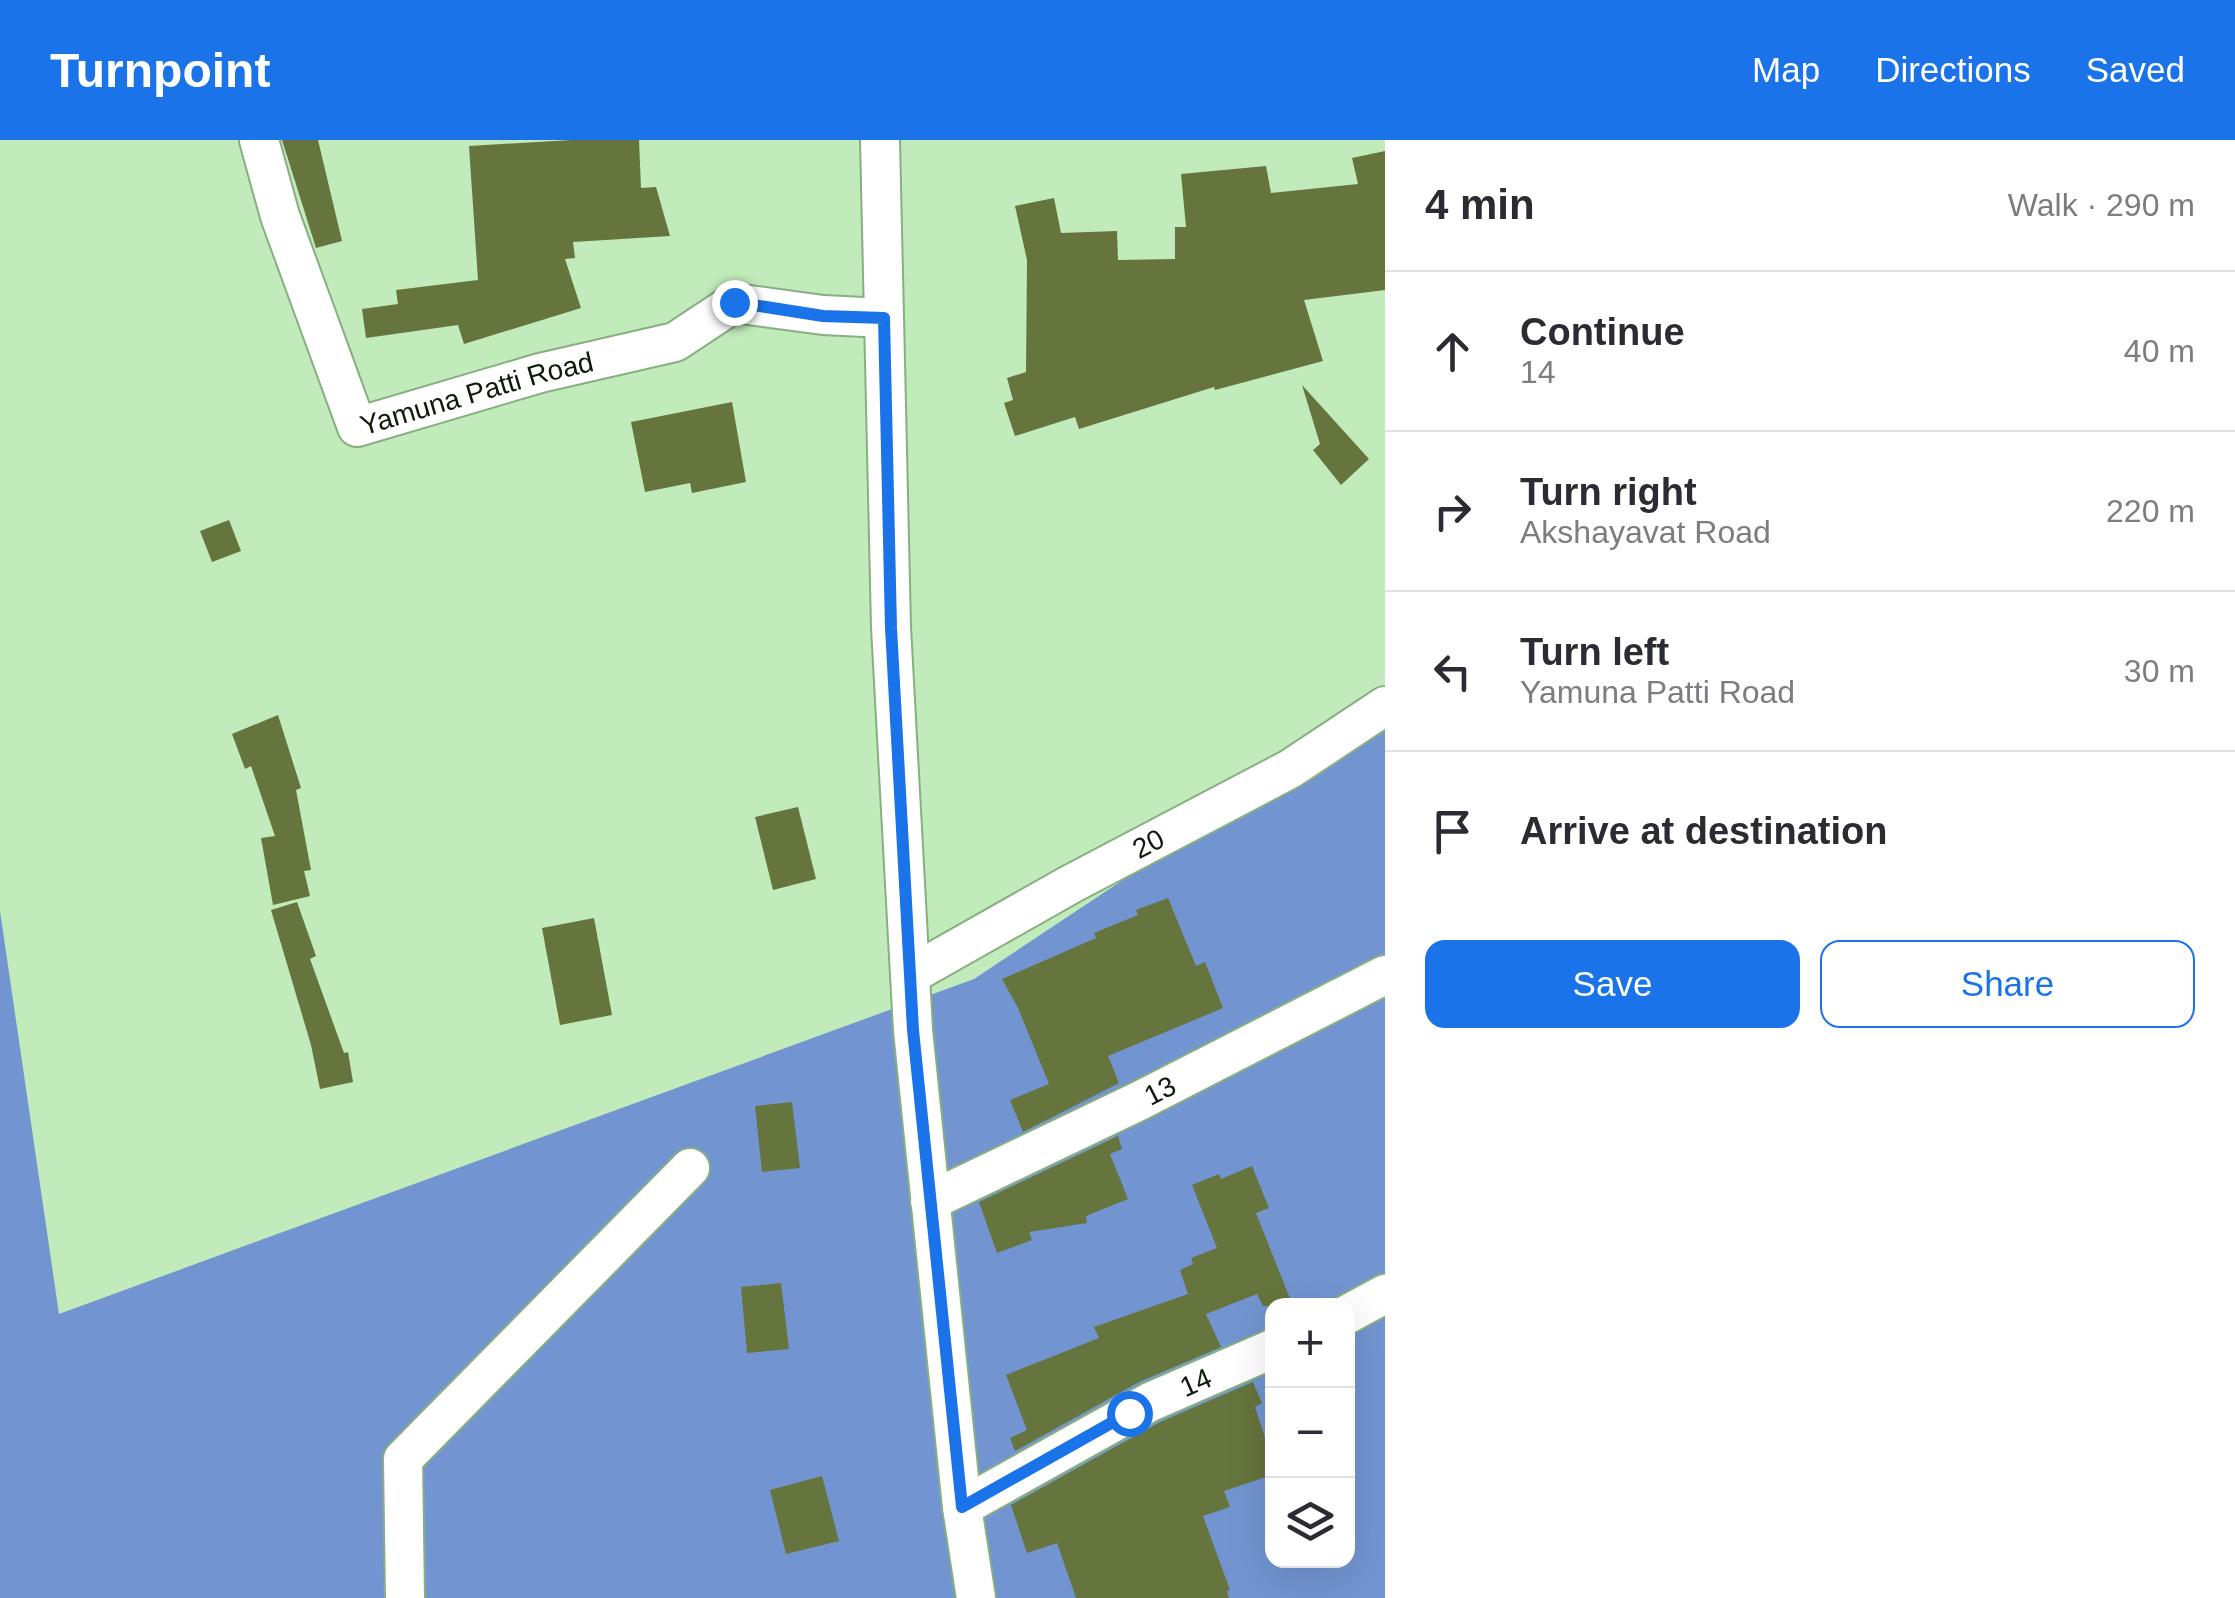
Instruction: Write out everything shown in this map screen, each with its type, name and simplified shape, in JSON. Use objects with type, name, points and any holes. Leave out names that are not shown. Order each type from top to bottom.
[{"type":"street","name":"Yamuna Patti Road","points":[[259,140],[280,216],[357,427],[540,373],[675,342],[734,302],[823,316],[884,318]]},
{"type":"street","points":[[880,140],[891,628],[910,975],[962,1507],[976,1598]]},
{"type":"street","name":"20","points":[[910,975],[1071,884],[1290,769],[1385,706]]},
{"type":"street","name":"13","points":[[930,1201],[1139,1101],[1385,974]]},
{"type":"street","points":[[406,1598],[404,1459],[690,1168]]},
{"type":"street","points":[[1355,1310],[1385,1294]]},
{"type":"street","name":"14","points":[[962,1507],[1150,1402],[1265,1352]]},
{"type":"water","points":[[1385,706],[1385,1598],[0,1598],[0,911],[59,1314],[974,979]]},
{"type":"building","points":[[282,140],[318,140],[342,241],[316,248]]},
{"type":"building","points":[[639,140],[641,188],[656,187],[670,236],[573,242],[575,258],[565,259],[581,308],[464,344],[458,325],[366,338],[362,309],[398,304],[396,290],[478,280],[469,146]]},
{"type":"building","points":[[1385,151],[1385,290],[1304,300],[1323,361],[1215,390],[1214,387],[1079,429],[1075,417],[1015,436],[1004,403],[1013,400],[1007,378],[1026,372],[1027,260],[1015,206],[1054,198],[1061,233],[1117,231],[1118,260],[1175,259],[1175,227],[1186,227],[1181,174],[1266,166],[1271,193],[1358,184],[1352,158]]},
{"type":"building","points":[[1302,385],[1369,459],[1341,485],[1313,450],[1320,444]]},
{"type":"building","points":[[732,402],[746,482],[692,493],[690,483],[645,492],[631,422]]},
{"type":"building","points":[[229,520],[241,551],[212,562],[200,531]]},
{"type":"building","points":[[278,715],[301,788],[296,790],[311,870],[304,871],[310,896],[273,905],[261,838],[275,836],[251,766],[245,769],[232,734]]},
{"type":"building","points":[[798,807],[816,879],[773,890],[755,817]]},
{"type":"building","points":[[1168,898],[1196,966],[1205,962],[1223,1008],[1108,1056],[1119,1083],[1023,1132],[1010,1100],[1049,1084],[1002,979],[1096,938],[1094,933]]},
{"type":"building","points":[[297,902],[316,956],[310,959],[344,1053],[348,1052],[353,1082],[320,1089],[271,910]]},
{"type":"building","points":[[594,918],[612,1015],[560,1025],[542,928]]},
{"type":"building","points":[[792,1102],[800,1168],[762,1172],[755,1106]]},
{"type":"building","points":[[1118,1136],[1122,1149],[1110,1154],[1128,1199],[1086,1216],[1087,1223],[1029,1232],[1032,1240],[997,1253],[979,1202]]},
{"type":"building","points":[[1252,1166],[1269,1208],[1256,1213],[1290,1298],[1265,1298],[1263,1306],[1257,1294],[1206,1314],[1221,1347],[1139,1382],[1015,1451],[1010,1438],[1027,1430],[1006,1375],[1099,1338],[1094,1327],[1188,1294],[1180,1270],[1193,1264],[1191,1258],[1217,1248],[1192,1185],[1219,1174],[1221,1179]]},
{"type":"building","points":[[781,1283],[789,1349],[747,1353],[741,1287]]},
{"type":"building","points":[[1253,1382],[1262,1403],[1255,1407],[1265,1438],[1265,1477],[1224,1491],[1230,1507],[1203,1516],[1230,1590],[1229,1598],[1076,1598],[1057,1543],[1027,1553],[1011,1505],[1160,1422]]},
{"type":"building","points":[[822,1476],[839,1541],[786,1554],[770,1490]]},
{"type":"route","points":[[734,302],[823,316],[884,318],[891,628],[913,1030],[962,1507],[1129,1413]]}]
